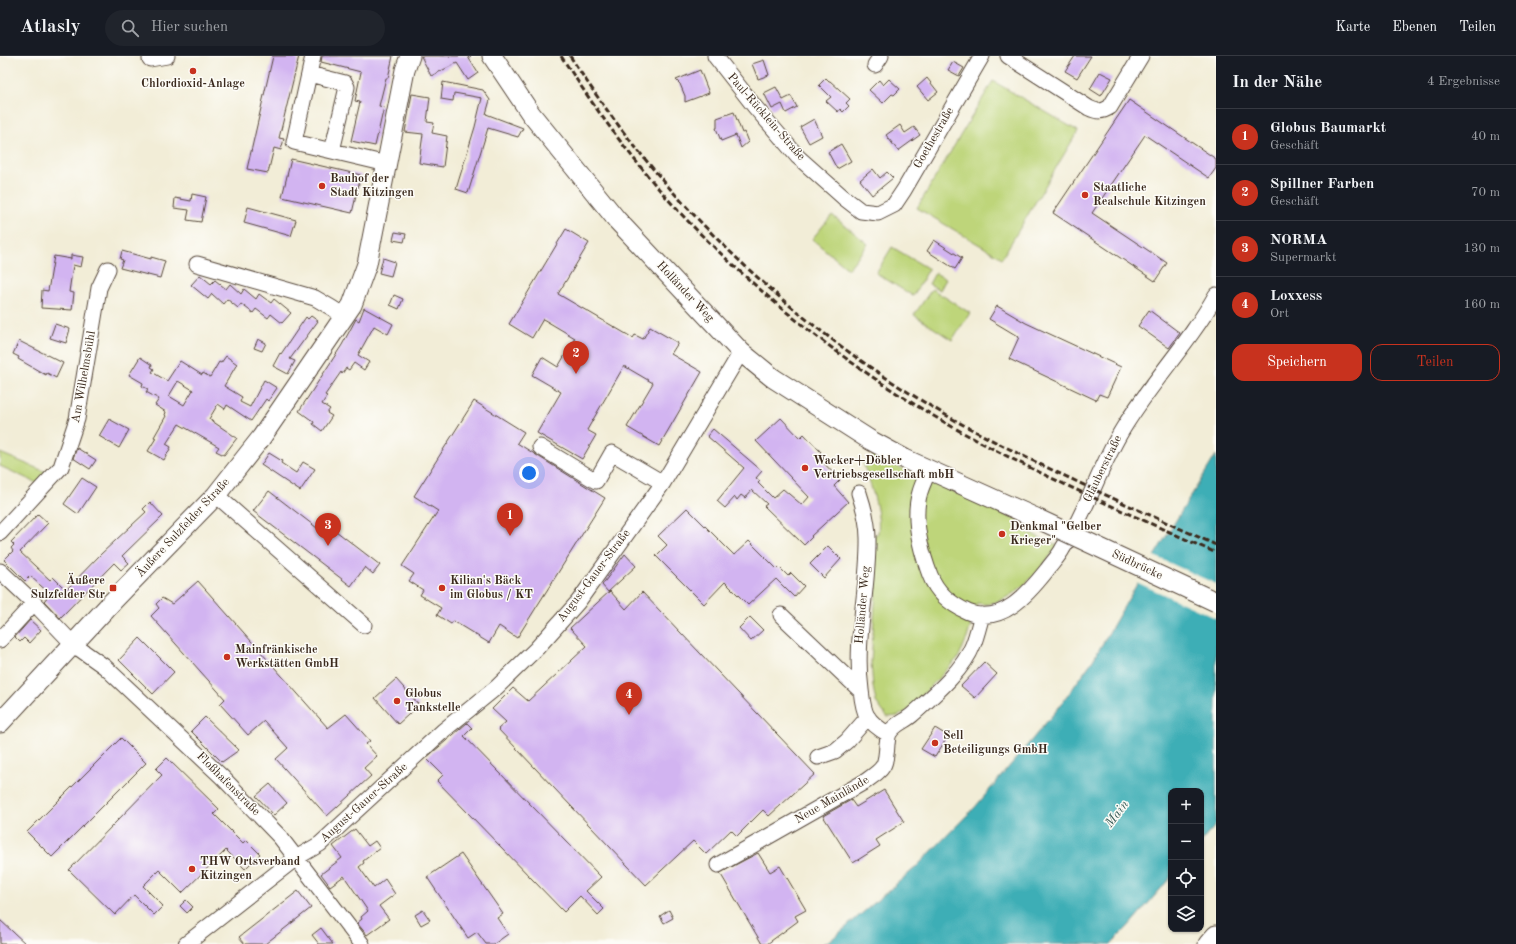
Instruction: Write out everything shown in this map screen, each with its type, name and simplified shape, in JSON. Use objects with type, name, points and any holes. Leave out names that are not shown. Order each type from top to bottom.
[{"type":"main road","name":"Äußere Sulzfelder Straße","points":[[0,723],[74,645],[113,601],[216,495],[261,438],[352,305],[367,264],[405,70],[410,56]]},
{"type":"main road","name":"Holländer Weg","points":[[492,56],[531,114],[617,220],[741,352],[773,378],[829,415],[870,440],[929,470]]},
{"type":"main road","name":"Südbrücke","points":[[929,470],[1216,602]]},
{"type":"main road","points":[[1208,944],[1216,935]]},
{"type":"street","points":[[151,58],[167,56]]},
{"type":"street","points":[[313,56],[294,142],[387,164]]},
{"type":"street","name":"Paul-Rücklein-Straße","points":[[714,56],[798,157],[861,210],[878,213]]},
{"type":"street","name":"Goethestraße","points":[[878,213],[894,205],[904,190],[982,56]]},
{"type":"street","points":[[1008,56],[1089,108],[1097,111],[1104,111],[1110,107],[1141,56]]},
{"type":"street","points":[[309,74],[345,83],[347,87],[332,151]]},
{"type":"street","points":[[197,264],[315,298],[344,316]]},
{"type":"street","name":"Am Wilhelmsbühl","points":[[0,533],[61,466],[77,419],[99,288],[108,269]]},
{"type":"street","name":"Glauberstraße","points":[[929,470],[920,493],[918,506],[919,535],[925,562],[931,579],[938,591],[948,601],[971,613],[982,615],[1006,610],[1017,603],[1036,583],[1063,549],[1107,457],[1124,427],[1203,317],[1216,295]]},
{"type":"street","name":"August-Gauer-Straße","points":[[186,944],[296,858],[320,844],[444,730],[497,687],[537,648],[578,602],[663,483],[741,352]]},
{"type":"street","points":[[540,447],[596,481],[612,454],[663,483]]},
{"type":"street","name":"Holländer Weg","points":[[859,493],[865,510],[868,539],[867,567],[860,632],[861,691],[863,705],[868,717]]},
{"type":"street","points":[[216,495],[364,625]]},
{"type":"street","name":"Floßhafenstraße","points":[[0,572],[34,603],[74,645],[105,667],[222,777],[280,837],[362,944]]},
{"type":"street","points":[[0,640],[34,603]]},
{"type":"street","points":[[781,615],[861,691]]},
{"type":"street","points":[[818,757],[835,751],[847,741],[868,717],[888,734],[895,726],[912,715],[953,676],[965,660],[973,645],[982,615]]},
{"type":"street","name":"Neue Mainlände","points":[[718,865],[866,781],[878,772],[884,765],[887,758],[888,734]]},
{"type":"green space","points":[[993,81],[1078,131],[1002,258],[917,208]]},
{"type":"green space","points":[[832,215],[868,244],[848,269],[812,239]]},
{"type":"green space","points":[[892,247],[929,269],[913,296],[876,273]]},
{"type":"green space","points":[[935,273],[946,279],[940,290],[929,284]]},
{"type":"green space","points":[[932,289],[970,313],[952,340],[914,315]]},
{"type":"green space","points":[[0,453],[51,474],[41,485],[0,466]]},
{"type":"green space","points":[[874,456],[1021,522],[1019,528],[1058,546],[1037,572],[1021,588],[1012,594],[990,604],[977,603],[967,638],[958,658],[906,712],[898,716],[887,717],[876,702],[871,662],[877,576],[873,536],[878,533],[879,524],[874,497],[863,462]]},
{"type":"water","name":"Main","points":[[1216,455],[1216,825],[1204,839],[1204,788],[1168,788],[1168,880],[1127,928],[1111,944],[823,944],[832,939],[915,868],[976,806],[1060,706],[1093,660],[1137,584]]},
{"type":"pier","points":[[1152,555],[1216,584],[1216,618],[1136,582]]},
{"type":"building","points":[[273,56],[299,56],[279,138],[284,139],[281,150],[274,148],[268,173],[247,169]]},
{"type":"building","points":[[322,56],[393,56],[379,106],[384,107],[375,146],[351,141],[360,102],[355,101],[361,72],[321,62]]},
{"type":"building","points":[[421,56],[471,56],[468,57],[478,73],[468,80],[457,63],[431,76]]},
{"type":"building","points":[[1075,56],[1091,56],[1077,78],[1065,71]]},
{"type":"building","points":[[764,60],[769,75],[758,79],[752,64]]},
{"type":"building","points":[[953,62],[964,68],[959,76],[948,70]]},
{"type":"building","points":[[700,70],[709,93],[685,102],[685,96],[680,84],[676,80]]},
{"type":"building","points":[[1100,72],[1112,78],[1101,96],[1090,89]]},
{"type":"building","points":[[826,78],[850,99],[846,103],[849,106],[843,112],[840,109],[838,112],[826,101],[831,97],[819,85]]},
{"type":"building","points":[[927,78],[938,92],[928,100],[917,87]]},
{"type":"building","points":[[889,79],[900,89],[894,95],[892,94],[883,103],[869,90],[879,80],[883,85]]},
{"type":"building","points":[[443,82],[483,90],[490,100],[486,114],[523,128],[518,137],[488,128],[468,193],[456,189],[475,127],[482,98],[454,93],[453,101],[441,99]]},
{"type":"building","points":[[776,87],[783,100],[791,96],[797,107],[786,113],[782,104],[772,109],[764,93]]},
{"type":"building","points":[[412,94],[430,97],[427,122],[434,123],[432,133],[447,136],[443,167],[419,163],[423,134],[405,132]]},
{"type":"building","name":"Staatliche Realschule Kitzingen","points":[[1129,100],[1216,159],[1216,168],[1209,178],[1145,135],[1092,213],[1167,263],[1155,281],[1053,213]]},
{"type":"building","points":[[734,112],[742,133],[744,132],[748,142],[741,148],[736,135],[721,141],[716,128],[717,118]]},
{"type":"building","points":[[814,119],[822,136],[809,143],[800,127]]},
{"type":"building","points":[[900,125],[905,133],[914,127],[920,135],[898,151],[886,135]]},
{"type":"building","points":[[841,144],[851,161],[837,169],[828,152]]},
{"type":"building","name":"Bauhof der Stadt Kitzingen","points":[[291,159],[361,175],[352,213],[282,197]]},
{"type":"building","points":[[873,169],[880,178],[887,172],[893,178],[872,195],[860,180]]},
{"type":"building","points":[[192,194],[206,197],[201,222],[187,220],[189,210],[174,208],[175,198],[191,201]]},
{"type":"building","points":[[248,207],[296,220],[291,236],[244,223]]},
{"type":"building","points":[[566,229],[589,243],[558,294],[633,338],[635,335],[643,339],[650,327],[678,343],[671,354],[702,372],[659,446],[627,427],[653,383],[624,366],[587,430],[596,435],[582,459],[537,433],[561,392],[532,375],[542,357],[558,367],[575,338],[543,319],[532,338],[509,324]]},
{"type":"building","points":[[395,232],[406,234],[404,242],[393,240]]},
{"type":"building","points":[[934,240],[962,258],[955,269],[927,251]]},
{"type":"building","points":[[122,251],[151,259],[151,257],[165,261],[160,278],[120,268],[123,260],[120,259]]},
{"type":"building","points":[[71,255],[83,257],[81,267],[73,265],[69,292],[74,293],[72,310],[41,308],[42,290],[48,291],[54,256],[71,259]]},
{"type":"building","points":[[383,258],[395,262],[391,276],[379,273]]},
{"type":"building","points":[[200,275],[211,284],[215,280],[226,289],[230,284],[241,294],[244,289],[256,299],[259,294],[271,303],[274,299],[291,313],[282,323],[271,314],[268,318],[256,309],[253,313],[241,304],[238,308],[227,299],[223,304],[212,294],[208,299],[191,285]]},
{"type":"building","points":[[394,295],[403,299],[399,309],[390,305]]},
{"type":"building","points":[[997,306],[1026,323],[1121,367],[1107,397],[1099,394],[1096,400],[1009,359],[1019,337],[989,319]]},
{"type":"building","points":[[364,308],[393,324],[388,334],[374,326],[358,355],[369,362],[364,370],[354,363],[349,370],[346,368],[342,374],[341,372],[325,395],[327,396],[322,404],[330,409],[327,413],[332,416],[322,431],[313,424],[314,422],[299,411],[342,345],[356,319],[359,321]]},
{"type":"building","points":[[1149,310],[1180,333],[1169,348],[1138,326]]},
{"type":"building","points":[[311,316],[318,321],[290,359],[295,361],[288,374],[273,366],[280,353],[281,354],[306,317],[308,319]]},
{"type":"building","points":[[55,324],[70,329],[66,343],[50,338]]},
{"type":"building","points":[[258,339],[266,343],[262,351],[254,348]]},
{"type":"building","points":[[19,341],[63,363],[56,378],[47,373],[46,375],[18,359],[19,357],[13,354]]},
{"type":"building","points":[[226,356],[237,364],[224,386],[242,397],[240,402],[250,407],[264,380],[277,388],[268,401],[266,399],[251,421],[227,405],[225,409],[218,404],[209,419],[237,438],[224,455],[216,451],[219,447],[179,424],[166,444],[171,447],[164,460],[148,451],[156,438],[154,437],[166,416],[166,412],[155,405],[159,399],[146,392],[148,389],[142,386],[143,383],[129,375],[140,357],[152,365],[151,367],[154,369],[152,372],[167,381],[180,361],[202,375],[203,373],[210,377],[219,362],[221,363]],"holes":[[[178,381],[193,390],[184,405],[169,396]]]},
{"type":"building","points":[[474,401],[524,432],[517,443],[605,498],[517,638],[499,626],[489,643],[453,621],[451,624],[437,615],[441,608],[420,595],[423,590],[409,581],[414,574],[402,566],[438,511],[414,496]]},
{"type":"building","name":"Wacker+Döbler Vertriebsgesellschaft mbH","points":[[781,418],[800,438],[804,434],[821,452],[817,456],[840,480],[834,486],[848,502],[811,536],[812,537],[804,545],[764,506],[767,504],[752,490],[745,498],[741,495],[737,500],[735,497],[725,508],[717,501],[744,468],[707,436],[713,429],[762,471],[756,478],[760,481],[758,483],[773,498],[783,489],[802,505],[809,497],[756,441]]},
{"type":"building","points":[[109,419],[129,430],[119,448],[99,436]]},
{"type":"building","points":[[77,448],[96,460],[90,469],[73,458]]},
{"type":"building","points":[[269,453],[282,461],[281,463],[296,473],[303,462],[315,469],[300,491],[261,465]]},
{"type":"building","points":[[82,478],[96,487],[78,514],[64,504]]},
{"type":"building","points":[[269,491],[317,528],[323,521],[380,565],[373,574],[365,567],[351,586],[253,511]]},
{"type":"building","points":[[150,502],[163,516],[122,556],[129,563],[121,570],[114,563],[60,618],[44,601],[50,594],[30,576],[25,581],[4,560],[13,551],[11,548],[14,545],[11,542],[38,514],[48,523],[20,552],[50,580],[53,577],[66,590],[101,554],[146,512],[143,509]]},
{"type":"building","points":[[687,508],[734,555],[749,541],[777,569],[779,567],[788,576],[791,573],[804,586],[794,597],[776,579],[748,605],[725,582],[704,604],[656,556],[667,545],[658,536]]},
{"type":"building","points":[[828,546],[841,559],[824,578],[810,564]]},
{"type":"building","points":[[625,554],[636,566],[608,592],[602,585]]},
{"type":"building","name":"Mainfränkische Werkstätten GmbH","points":[[198,581],[328,728],[346,714],[370,741],[366,744],[377,756],[364,768],[371,776],[327,816],[276,759],[288,748],[264,721],[248,735],[220,704],[225,699],[151,616],[159,608],[156,604],[162,598],[172,604]]},
{"type":"building","points":[[610,591],[626,609],[642,592],[815,774],[769,816],[763,810],[737,836],[731,830],[706,854],[693,841],[646,885],[498,729],[506,722],[492,709],[513,688],[528,701],[587,646],[570,628]]},
{"type":"building","points":[[750,617],[763,630],[751,641],[739,628]]},
{"type":"building","points":[[30,620],[41,630],[29,643],[24,638],[20,642],[15,637]]},
{"type":"building","points":[[140,638],[174,672],[153,694],[119,660]]},
{"type":"building","points":[[984,662],[997,674],[975,698],[961,686]]},
{"type":"building","name":"Globus Tankstelle","points":[[396,679],[419,705],[398,724],[375,698]]},
{"type":"building","points":[[205,717],[239,750],[222,762],[191,731]]},
{"type":"building","points":[[467,723],[472,728],[464,736],[601,877],[586,891],[604,909],[598,915],[580,896],[564,912],[437,781],[443,775],[426,758]]},
{"type":"building","name":"Sell Beteiligungs GmbH","points":[[935,728],[948,736],[935,757],[921,749]]},
{"type":"building","points":[[121,738],[146,763],[52,857],[27,832]]},
{"type":"building","points":[[167,758],[219,809],[214,814],[243,843],[246,840],[260,854],[245,869],[226,850],[182,893],[159,870],[143,886],[163,906],[154,915],[134,895],[115,915],[69,870],[162,775],[156,769]]},
{"type":"building","points":[[270,784],[287,803],[274,815],[256,796]]},
{"type":"building","points":[[884,790],[904,822],[876,840],[880,846],[853,863],[823,816],[851,800],[856,807]]},
{"type":"building","points":[[355,829],[368,846],[375,841],[380,848],[363,861],[364,863],[359,867],[374,888],[385,879],[395,894],[379,906],[389,919],[367,935],[357,923],[368,911],[344,876],[330,886],[321,874],[342,858],[333,846]]},
{"type":"building","points":[[758,853],[770,872],[780,866],[806,910],[795,916],[798,921],[767,944],[762,944],[720,873]]},
{"type":"building","points":[[461,854],[503,914],[497,918],[508,934],[494,944],[486,944],[477,932],[468,938],[427,877]]},
{"type":"building","points":[[298,891],[311,908],[265,944],[245,944],[239,937]]},
{"type":"building","points":[[186,900],[193,907],[187,913],[180,906]]},
{"type":"building","points":[[423,910],[430,920],[421,925],[415,915]]},
{"type":"building","points":[[669,910],[673,918],[664,923],[660,916]]},
{"type":"building","points":[[0,920],[26,944],[0,944]]},
{"type":"building","points":[[321,928],[333,944],[319,944],[312,935]]},
{"type":"railway","points":[[561,56],[631,156],[691,225],[772,300],[834,350],[900,395],[934,416],[999,452],[1091,497],[1216,553]]},
{"type":"railway","points":[[570,56],[609,113],[651,167],[697,218],[746,267],[798,312],[852,354],[909,393],[999,444],[1216,545]]},
{"type":"place","name":"Chlordioxid-Anlage","points":[[193,71]]},
{"type":"place","name":"Bauhof der Stadt Kitzingen","points":[[322,186]]},
{"type":"place","name":"Staatliche Realschule Kitzingen","points":[[1085,195]]},
{"type":"place","name":"Spillner Farben","points":[[576,374]]},
{"type":"place","name":"Wacker+Döbler Vertriebsgesellschaft mbH","points":[[805,468]]},
{"type":"place","name":"Denkmal \"Gelber Krieger\"","points":[[1002,534]]},
{"type":"place","name":"Globus Baumarkt","points":[[510,536]]},
{"type":"place","name":"NORMA","points":[[328,546]]},
{"type":"place","name":"Äußere Sulzfelder Str","points":[[113,588]]},
{"type":"place","name":"Kilian's Bäck im Globus / KT","points":[[442,588]]},
{"type":"place","name":"Mainfränkische Werkstätten GmbH","points":[[227,657]]},
{"type":"place","name":"Globus Tankstelle","points":[[397,701]]},
{"type":"place","name":"Loxxess","points":[[629,715]]},
{"type":"place","name":"Sell Beteiligungs GmbH","points":[[935,743]]},
{"type":"place","name":"THW Ortsverband Kitzingen","points":[[192,869]]}]
